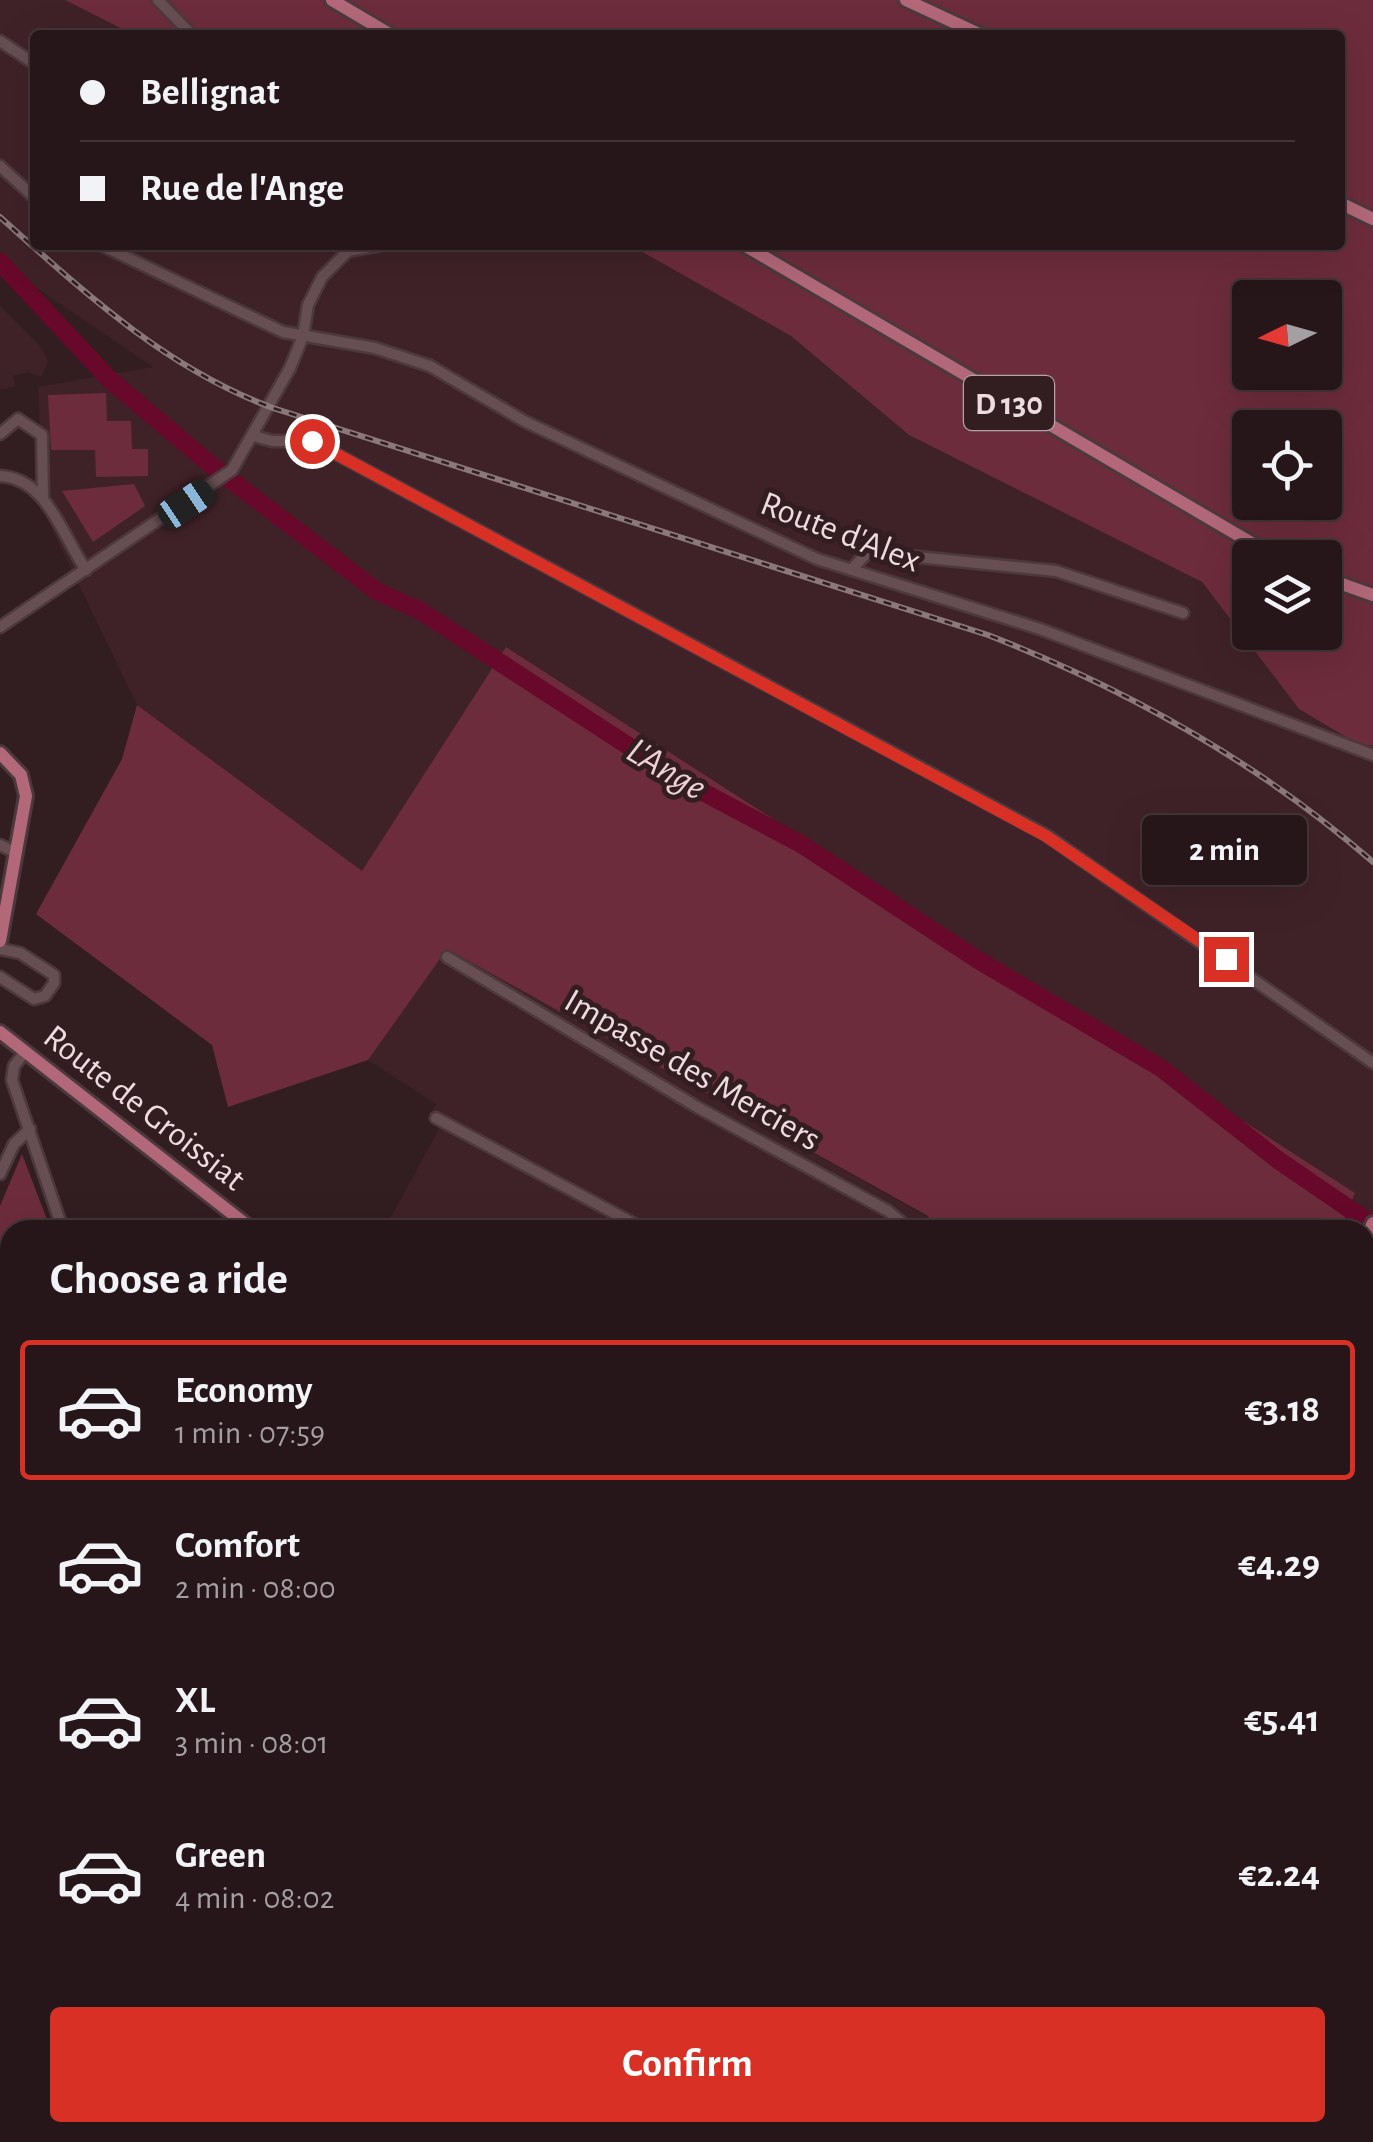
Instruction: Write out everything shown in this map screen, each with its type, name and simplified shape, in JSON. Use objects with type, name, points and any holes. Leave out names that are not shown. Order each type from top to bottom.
[{"type":"main road","points":[[332,0],[383,30]]},
{"type":"main road","points":[[906,0],[970,30]]},
{"type":"main road","points":[[1345,205],[1373,219]]},
{"type":"main road","name":"D 130","points":[[753,250],[1246,540]]},
{"type":"main road","points":[[1342,584],[1373,595]]},
{"type":"main road","points":[[0,753],[14,765],[25,785],[17,854],[0,940]]},
{"type":"main road","name":"Route de Groissiat","points":[[0,1032],[239,1220]]},
{"type":"street","points":[[158,0],[187,30]]},
{"type":"street","points":[[0,41],[30,61]]},
{"type":"street","points":[[0,166],[30,193]]},
{"type":"street","name":"Route d'Alex","points":[[112,250],[228,308],[304,336],[413,358],[578,447],[817,559],[1040,629],[1373,755]]},
{"type":"street","points":[[3,621],[86,570],[232,470],[254,436],[304,336],[308,305],[322,277],[344,250]]},
{"type":"street","points":[[0,434],[18,419],[42,435],[43,499]]},
{"type":"street","points":[[254,436],[272,441],[312,441],[1046,836],[1373,1063]]},
{"type":"street","points":[[0,476],[28,483],[43,499],[86,570]]},
{"type":"street","points":[[851,570],[868,552],[1056,571],[1183,614]]},
{"type":"street","points":[[0,846],[17,854]]},
{"type":"street","points":[[0,949],[41,964],[54,975],[54,983],[45,996],[34,999],[0,977]]},
{"type":"street","name":"Impasse des Merciers","points":[[448,957],[697,1107],[899,1220]]},
{"type":"street","points":[[13,1070],[26,1052]]},
{"type":"street","points":[[0,1064],[13,1070],[61,1220]]},
{"type":"street","points":[[436,1118],[627,1220]]},
{"type":"street","points":[[0,1174],[14,1144],[30,1130]]},
{"type":"shaded area","points":[[0,0],[65,0],[124,30],[30,30],[30,250],[639,250],[791,336],[909,435],[1202,582],[1232,621],[1232,650],[1254,650],[1299,709],[1356,743],[1373,746],[1373,1220],[1344,1220],[1355,1193],[507,647],[362,872],[137,705],[44,513],[38,387],[153,367],[0,263]]},
{"type":"shaded area","points":[[65,0],[1373,0],[1373,746],[1356,743],[1299,709],[1254,650],[1342,650],[1342,540],[1232,540],[1232,621],[1202,582],[909,435],[791,336],[639,250],[1345,250],[1345,30],[124,30]]},
{"type":"shaded area","points":[[0,306],[40,346],[48,361],[41,377],[27,372],[13,376],[15,386],[0,390]]},
{"type":"shaded area","points":[[106,393],[107,421],[131,421],[132,449],[148,449],[148,476],[96,477],[95,450],[51,450],[48,395]]},
{"type":"shaded area","points":[[134,484],[145,506],[93,542],[62,491]]},
{"type":"shaded area","points":[[506,647],[1355,1193],[1344,1220],[930,1220],[447,949],[368,1060],[228,1107],[212,1045],[36,914],[122,759],[137,705],[362,871]]},
{"type":"shaded area","points":[[446,948],[930,1220],[389,1220],[440,1127],[427,1120],[436,1104],[368,1060]]},
{"type":"shaded area","points":[[22,1154],[47,1220],[0,1220],[0,1206]]},
{"type":"waterway","name":"L'Ange","points":[[0,262],[110,380],[211,465],[378,592],[419,610],[684,782],[801,844],[978,960],[1161,1068],[1278,1160],[1366,1220]]},
{"type":"railway","points":[[0,217],[30,244]]},
{"type":"railway","points":[[37,250],[161,350],[273,408],[988,635],[1040,656],[1141,705],[1238,761],[1373,862]]},
{"type":"route","points":[[312,441],[1008,814],[1080,856],[1226,959]]}]
